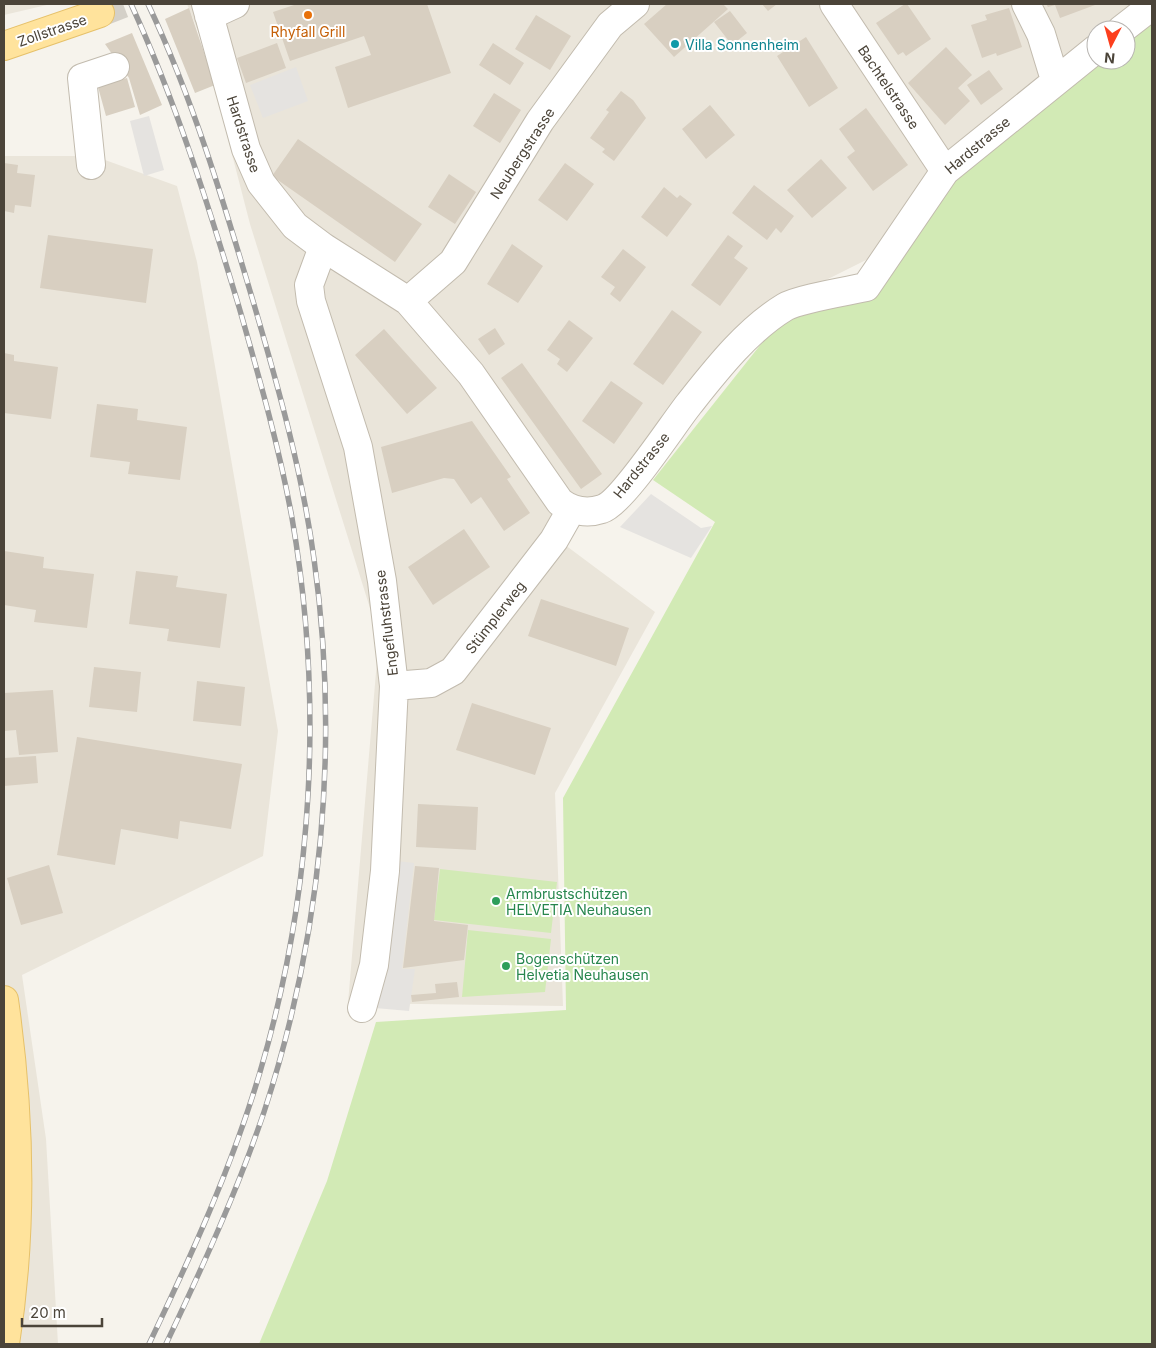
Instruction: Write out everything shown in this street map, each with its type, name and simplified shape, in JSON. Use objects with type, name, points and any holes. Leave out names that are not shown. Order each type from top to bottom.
[{"type":"main road","name":"Zollstrasse","points":[[4,46],[100,13]]},
{"type":"main road","points":[[4,1000],[14,1069],[17,1157],[15,1241],[5,1344]]},
{"type":"street","points":[[207,10],[235,4]]},
{"type":"street","name":"Neubergstrasse","points":[[408,301],[453,262],[540,121],[610,25],[635,4]]},
{"type":"street","name":"Bachtelstrasse","points":[[834,4],[945,171]]},
{"type":"street","points":[[1026,4],[1042,34],[1055,80]]},
{"type":"street","points":[[1134,20],[1152,6]]},
{"type":"street","name":"Hardstrasse","points":[[207,10],[246,149],[261,183],[295,226],[323,247],[408,301],[471,374],[560,502],[571,510],[603,509],[625,490],[690,403],[746,338],[786,306],[866,287],[945,171],[1086,57]]},
{"type":"street","points":[[91,166],[82,78],[115,67]]},
{"type":"street","name":"Engefluhstrasse","points":[[323,247],[309,285],[310,293],[358,448],[382,581],[394,686],[386,870],[374,965],[362,1008]]},
{"type":"street","name":"Stümplerweg","points":[[394,686],[431,682],[453,671],[554,540],[571,510]]},
{"type":"shaded area","points":[[4,4],[51,4],[4,15]]},
{"type":"shaded area","points":[[187,4],[1149,4],[1126,20],[1086,20],[1086,52],[874,256],[772,307],[604,500],[549,533],[655,612],[555,793],[563,1006],[348,1003],[379,637],[250,224],[204,46]]},
{"type":"shaded area","points":[[296,67],[308,101],[263,118],[250,85]]},
{"type":"shaded area","points":[[149,116],[164,170],[144,176],[130,121]]},
{"type":"shaded area","points":[[4,156],[94,156],[177,186],[197,262],[278,731],[263,856],[22,975],[46,1139],[58,1344],[4,1344]]},
{"type":"shaded area","points":[[651,494],[701,528],[712,526],[691,558],[620,527]]},
{"type":"shaded area","points":[[397,861],[414,863],[402,969],[415,969],[409,1011],[375,1008]]},
{"type":"green space","points":[[1152,19],[1152,1344],[259,1344],[327,1181],[376,1022],[566,1010],[563,798],[715,522],[653,480],[780,320],[883,269],[951,177],[1086,68],[1086,70],[1136,70],[1136,30]]},
{"type":"green space","name":"Armbrustschützen HELVETIA Neuhausen","points":[[440,869],[557,882],[551,933],[434,920]]},
{"type":"green space","name":"Bogenschützen Helvetia Neuhausen","points":[[468,930],[551,939],[545,992],[462,997]]},
{"type":"building","points":[[297,4],[427,4],[451,73],[348,108],[335,67],[371,55],[364,36],[290,61],[273,12]]},
{"type":"building","name":"Villa Sonnenheim","points":[[667,4],[723,4],[728,9],[674,57],[644,24]]},
{"type":"building","points":[[762,4],[777,4],[768,11]]},
{"type":"building","points":[[907,4],[931,39],[906,56],[903,52],[898,55],[876,23]]},
{"type":"building","points":[[1046,4],[1095,5],[1060,18],[1055,5],[1048,7]]},
{"type":"building","points":[[189,8],[215,85],[195,93],[165,19]]},
{"type":"building","points":[[1009,8],[1022,47],[997,56],[996,53],[982,58],[971,25],[987,20],[985,15]]},
{"type":"building","points":[[730,11],[747,33],[732,45],[714,22]]},
{"type":"building","points":[[536,15],[571,36],[550,70],[515,49]]},
{"type":"building","points":[[132,33],[162,105],[140,115],[129,78],[105,44]]},
{"type":"building","points":[[806,37],[838,88],[809,107],[777,56]]},
{"type":"building","points":[[277,43],[286,68],[246,83],[237,58]]},
{"type":"building","points":[[493,43],[524,63],[510,85],[479,65]]},
{"type":"building","points":[[946,47],[972,75],[958,88],[970,101],[945,125],[908,83]]},
{"type":"building","points":[[989,70],[1003,89],[981,105],[967,85]]},
{"type":"building","points":[[127,78],[135,107],[106,116],[98,87]]},
{"type":"building","points":[[621,91],[633,100],[646,118],[614,161],[602,152],[605,149],[590,138],[609,112],[606,110]]},
{"type":"building","points":[[494,93],[521,110],[500,143],[473,126]]},
{"type":"building","points":[[710,105],[735,135],[706,159],[682,129]]},
{"type":"building","points":[[866,108],[908,165],[873,191],[847,157],[855,151],[839,129]]},
{"type":"building","points":[[298,139],[422,224],[395,262],[272,176]]},
{"type":"building","points":[[821,159],[847,188],[812,218],[787,190]]},
{"type":"building","points":[[4,163],[18,165],[17,173],[35,175],[31,207],[15,205],[14,213],[4,211]]},
{"type":"building","points":[[565,163],[594,184],[567,221],[538,200]]},
{"type":"building","points":[[449,174],[476,192],[455,224],[428,207]]},
{"type":"building","points":[[754,185],[794,216],[781,233],[776,228],[767,240],[732,213]]},
{"type":"building","points":[[664,187],[677,198],[680,195],[692,204],[667,237],[641,217]]},
{"type":"building","points":[[48,235],[153,249],[146,303],[40,288]]},
{"type":"building","points":[[728,235],[743,246],[734,258],[748,268],[720,306],[691,285]]},
{"type":"building","points":[[512,244],[543,266],[518,303],[487,284]]},
{"type":"building","points":[[623,249],[646,267],[620,302],[610,294],[615,287],[601,277]]},
{"type":"building","points":[[672,310],[702,332],[663,385],[633,364]]},
{"type":"building","points":[[569,320],[593,338],[567,372],[557,364],[560,359],[547,350]]},
{"type":"building","points":[[495,328],[505,344],[489,355],[478,339]]},
{"type":"building","points":[[384,329],[437,388],[407,414],[355,355]]},
{"type":"building","points":[[4,353],[14,355],[14,361],[58,367],[51,419],[4,413]]},
{"type":"building","points":[[522,363],[602,474],[581,489],[501,378]]},
{"type":"building","points":[[611,381],[643,403],[614,444],[582,421]]},
{"type":"building","points":[[97,404],[138,409],[137,420],[187,427],[180,480],[128,474],[130,462],[90,457]]},
{"type":"building","points":[[472,421],[511,477],[507,479],[530,513],[504,531],[481,497],[471,504],[454,479],[444,478],[392,493],[381,447]]},
{"type":"building","points":[[464,529],[490,567],[433,605],[408,567]]},
{"type":"building","points":[[4,551],[44,557],[43,568],[94,574],[87,628],[34,622],[36,610],[4,605]]},
{"type":"building","points":[[136,571],[178,576],[176,587],[227,594],[220,648],[167,641],[169,629],[129,624]]},
{"type":"building","points":[[541,599],[629,628],[616,666],[528,636]]},
{"type":"building","points":[[94,667],[141,672],[137,712],[89,707]]},
{"type":"building","points":[[197,681],[245,687],[241,726],[193,721]]},
{"type":"building","points":[[53,690],[58,752],[19,755],[16,730],[4,731],[4,693]]},
{"type":"building","points":[[472,703],[551,728],[535,775],[456,750]]},
{"type":"building","points":[[77,737],[242,764],[231,829],[180,821],[178,839],[121,829],[115,865],[57,855]]},
{"type":"building","points":[[36,756],[38,783],[4,786],[4,758]]},
{"type":"building","points":[[418,804],[478,807],[476,850],[416,847]]},
{"type":"building","points":[[49,865],[63,913],[21,925],[7,878]]},
{"type":"building","points":[[415,866],[439,868],[434,921],[468,925],[464,960],[403,968]]},
{"type":"building","points":[[457,982],[459,997],[412,1002],[411,995],[436,993],[435,984]]},
{"type":"tunnel","points":[[100,13],[123,4]]},
{"type":"railway","points":[[131,4],[163,78],[203,192],[239,307],[275,438],[292,518],[302,587],[308,657],[310,727],[308,797],[302,867],[292,936],[278,1004],[260,1072],[224,1177],[149,1344]]},
{"type":"railway","points":[[148,4],[179,76],[206,150],[253,301],[288,429],[303,494],[314,559],[322,629],[325,699],[325,769],[320,839],[312,908],[300,977],[284,1045],[264,1112],[231,1201],[166,1344]]},
{"type":"place","name":"Rhyfall Grill","points":[[308,15]]},
{"type":"place","name":"Villa Sonnenheim","points":[[675,44]]},
{"type":"place","name":"Armbrustschützen HELVETIA Neuhausen","points":[[496,901]]},
{"type":"place","name":"Bogenschützen Helvetia Neuhausen","points":[[506,966]]}]
